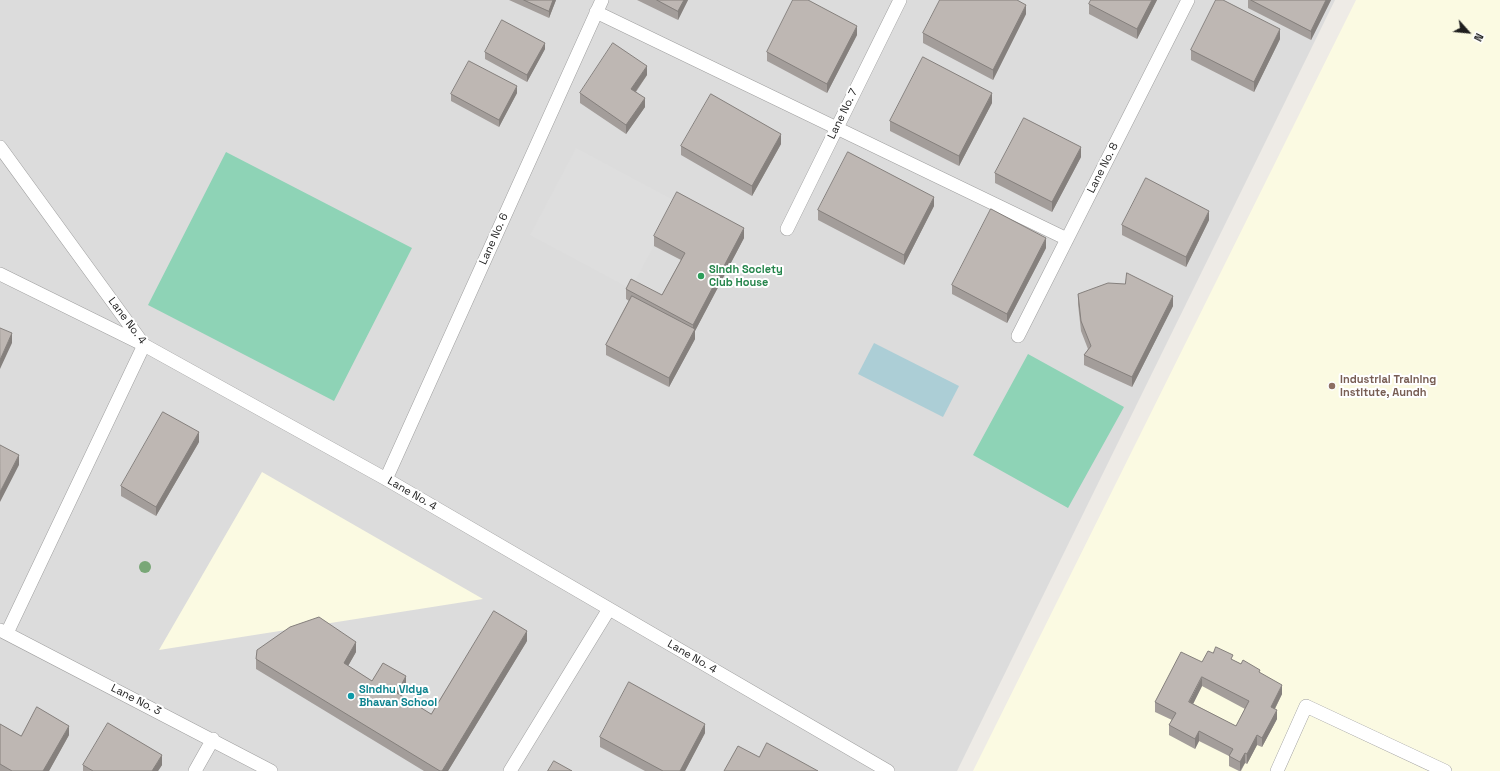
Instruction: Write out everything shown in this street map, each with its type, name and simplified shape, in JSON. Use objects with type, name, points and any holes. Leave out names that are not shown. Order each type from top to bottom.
[{"type":"lane","name":"Lane No. 6","points":[[386,479],[602,0]]},
{"type":"lane","name":"Lane No. 7","points":[[787,229],[900,0]]},
{"type":"lane","name":"Lane No. 8","points":[[1018,336],[1188,0]]},
{"type":"lane","points":[[596,12],[1067,239]]},
{"type":"lane","name":"Lane No. 4","points":[[0,147],[144,345],[386,479],[888,771]]},
{"type":"lane","points":[[0,274],[144,345],[3,631]]},
{"type":"lane","points":[[510,771],[609,609]]},
{"type":"lane","name":"Lane No. 3","points":[[3,631],[213,739],[271,771]]},
{"type":"lane","points":[[1277,771],[1306,706],[1445,771]]},
{"type":"lane","points":[[195,771],[213,739]]},
{"type":"shaded area","points":[[0,0],[1335,0],[957,771],[0,771]]},
{"type":"shaded area","name":"Industrial Training Institute, Aundh","points":[[1356,0],[1500,0],[1500,771],[973,771]]},
{"type":"shaded area","points":[[576,148],[677,202],[631,289],[530,235]]},
{"type":"shaded area","points":[[262,472],[483,599],[159,650]]},
{"type":"green space","points":[[226,152],[412,248],[334,401],[148,305]]},
{"type":"green space","points":[[1028,354],[1124,407],[1068,508],[973,455]]},
{"type":"water","points":[[874,343],[959,386],[943,417],[858,374]]},
{"type":"building","points":[[524,0],[553,0],[549,11]]},
{"type":"building","points":[[657,0],[684,0],[678,11]]},
{"type":"building","points":[[793,0],[808,0],[857,26],[827,84],[767,52]]},
{"type":"building","points":[[940,0],[1017,0],[1026,5],[993,70],[923,33]]},
{"type":"building","points":[[1091,0],[1152,0],[1137,29],[1089,4]]},
{"type":"building","points":[[1216,0],[1223,0],[1280,29],[1254,82],[1191,50]]},
{"type":"building","points":[[1251,0],[1326,0],[1311,31]]},
{"type":"building","points":[[502,20],[545,43],[527,75],[485,52]]},
{"type":"building","points":[[613,43],[647,66],[631,89],[645,98],[626,125],[580,93]]},
{"type":"building","points":[[923,57],[992,93],[959,156],[890,121]]},
{"type":"building","points":[[469,61],[517,86],[499,120],[451,94]]},
{"type":"building","points":[[711,94],[781,134],[752,186],[681,146]]},
{"type":"building","points":[[1024,118],[1081,147],[1052,202],[995,173]]},
{"type":"building","points":[[848,152],[934,197],[904,255],[818,210]]},
{"type":"building","points":[[1146,178],[1209,211],[1186,257],[1122,225]]},
{"type":"building","name":"Sindh Society Club House","points":[[677,192],[744,228],[693,325],[626,289],[631,279],[662,295],[685,253],[654,236]]},
{"type":"building","points":[[991,209],[1046,238],[1007,314],[952,285]]},
{"type":"building","points":[[1127,273],[1173,296],[1132,377],[1084,355],[1091,346],[1081,321],[1078,294],[1108,283],[1125,284]]},
{"type":"building","points":[[632,296],[695,329],[669,378],[606,345]]},
{"type":"building","points":[[0,328],[12,333],[0,360]]},
{"type":"building","points":[[163,412],[199,432],[156,507],[121,486]]},
{"type":"building","points":[[0,445],[19,455],[0,492]]},
{"type":"building","name":"Sindhu Vidya Bhavan School","points":[[494,611],[527,631],[442,771],[256,659],[257,650],[290,627],[319,617],[356,642],[344,663],[372,681],[383,663],[406,676],[397,693],[431,714]]},
{"type":"building","points":[[1216,647],[1233,655],[1231,659],[1241,664],[1243,660],[1260,670],[1259,672],[1282,685],[1271,707],[1277,710],[1262,738],[1257,735],[1247,754],[1245,753],[1240,762],[1229,756],[1233,749],[1199,731],[1195,739],[1169,725],[1176,713],[1155,702],[1181,652],[1202,662],[1208,651],[1213,653]],"holes":[[[1202,677],[1249,701],[1236,726],[1189,702]]]},
{"type":"building","points":[[629,682],[705,724],[680,771],[663,771],[600,737]]},
{"type":"building","points":[[37,707],[69,726],[43,771],[12,771],[0,764],[0,724],[21,736]]},
{"type":"building","points":[[108,723],[162,755],[152,771],[93,771],[83,765]]},
{"type":"building","points":[[767,743],[818,771],[724,771],[738,746],[759,757]]},
{"type":"building","points":[[554,761],[572,771],[548,771]]},
{"type":"place","name":"Sindh Society Club House","points":[[701,276]]},
{"type":"place","name":"Industrial Training Institute, Aundh","points":[[1332,386]]},
{"type":"place","name":"Sindhu Vidya Bhavan School","points":[[351,696]]}]
